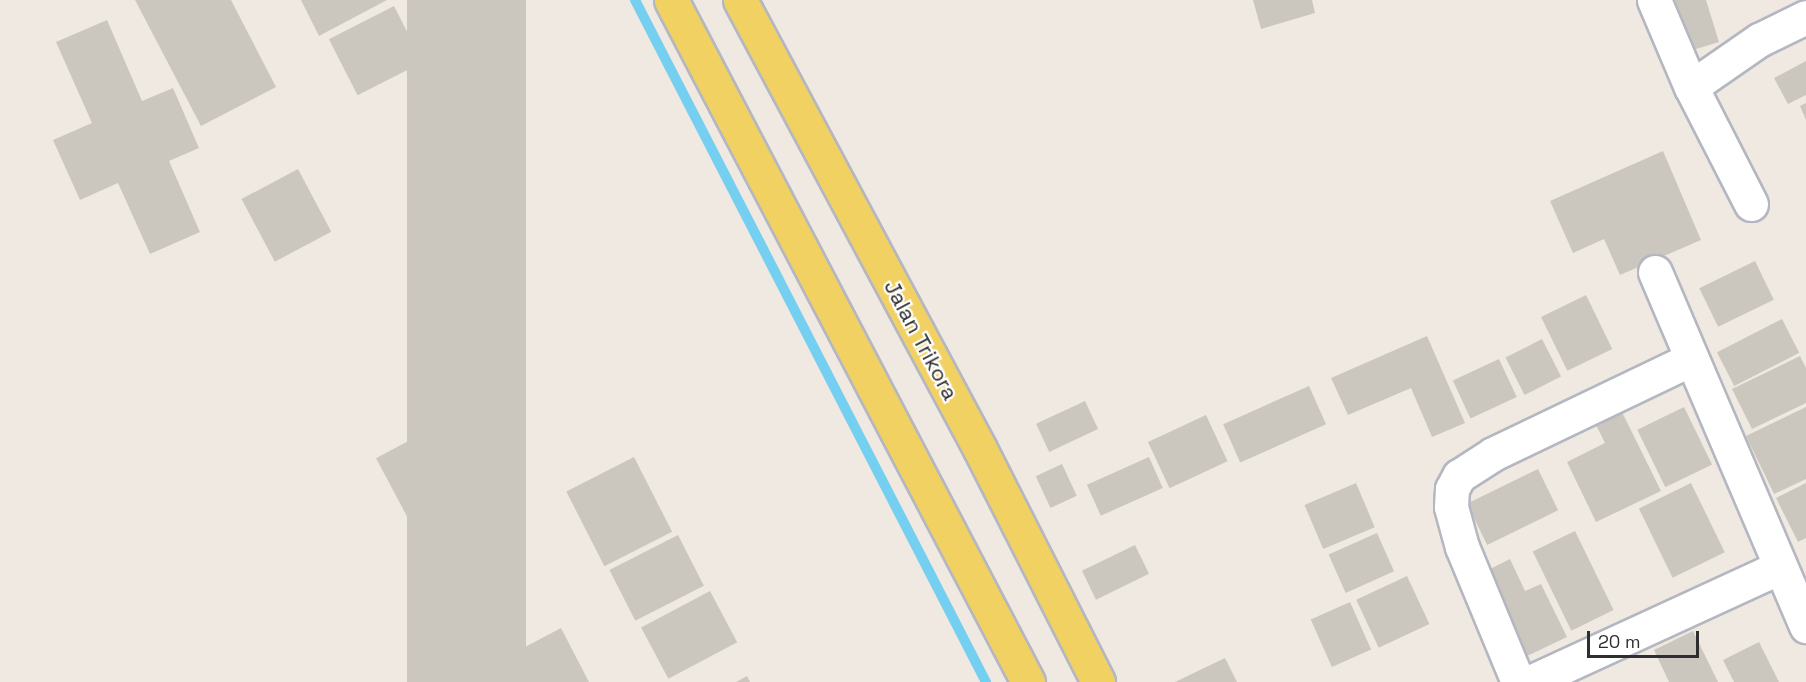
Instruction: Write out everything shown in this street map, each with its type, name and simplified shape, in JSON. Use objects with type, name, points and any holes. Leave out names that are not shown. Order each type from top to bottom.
[{"type":"main road","points":[[672,0],[1028,682]]},
{"type":"main road","name":"Jalan Trikora","points":[[740,0],[980,449],[1098,682]]},
{"type":"street","points":[[1654,0],[1691,87],[1751,204]]},
{"type":"street","points":[[1691,87],[1792,13]]},
{"type":"street","points":[[1655,272],[1689,360],[1806,626]]},
{"type":"street","points":[[1518,682],[1462,547],[1450,507],[1452,489],[1459,476],[1493,454],[1689,360]]},
{"type":"street","points":[[1530,682],[1780,567]]},
{"type":"building","points":[[135,0],[231,0],[276,87],[201,126]]},
{"type":"building","points":[[301,0],[387,0],[319,36]]},
{"type":"building","points":[[407,0],[526,0],[526,682],[407,682]]},
{"type":"building","points":[[1253,0],[1312,0],[1315,13],[1261,29]]},
{"type":"building","points":[[1677,0],[1706,0],[1719,42],[1683,53],[1667,3]]},
{"type":"building","points":[[394,6],[423,62],[358,95],[329,39]]},
{"type":"building","points":[[107,20],[142,101],[173,88],[199,148],[169,161],[200,232],[150,254],[118,183],[80,200],[53,140],[92,123],[56,42]]},
{"type":"building","points":[[1806,61],[1806,95],[1788,104],[1774,78]]},
{"type":"building","points":[[1806,103],[1806,120],[1800,106]]},
{"type":"building","points":[[1663,151],[1701,240],[1620,275],[1604,239],[1573,253],[1550,201]]},
{"type":"building","points":[[298,169],[331,232],[275,262],[241,199]]},
{"type":"building","points":[[1755,261],[1774,300],[1718,327],[1699,288]]},
{"type":"building","points":[[1586,295],[1612,349],[1567,371],[1541,317]]},
{"type":"building","points":[[1782,319],[1799,353],[1734,386],[1717,352]]},
{"type":"building","points":[[1427,336],[1465,423],[1432,437],[1411,388],[1348,415],[1331,378]]},
{"type":"building","points":[[1542,339],[1561,376],[1525,395],[1505,358]]},
{"type":"building","points":[[1800,356],[1806,368],[1806,403],[1752,429],[1732,389]]},
{"type":"building","points":[[1499,359],[1517,397],[1471,419],[1453,381]]},
{"type":"building","points":[[1309,386],[1326,424],[1240,463],[1223,424]]},
{"type":"building","points":[[1085,401],[1098,429],[1049,452],[1036,424]]},
{"type":"building","points":[[1619,406],[1661,491],[1596,522],[1567,462],[1605,443],[1593,419]]},
{"type":"building","points":[[1684,407],[1712,465],[1665,487],[1637,430]]},
{"type":"building","points":[[1806,407],[1806,479],[1774,494],[1746,436]]},
{"type":"building","points":[[1206,415],[1228,461],[1170,488],[1148,442]]},
{"type":"building","points":[[444,422],[503,532],[435,569],[376,458]]},
{"type":"building","points":[[634,457],[672,532],[604,566],[566,492]]},
{"type":"building","points":[[1149,457],[1163,488],[1101,516],[1087,485]]},
{"type":"building","points":[[1062,464],[1077,496],[1051,508],[1036,476]]},
{"type":"building","points":[[1538,469],[1558,510],[1487,545],[1467,504]]},
{"type":"building","points":[[1356,483],[1375,527],[1323,549],[1304,505]]},
{"type":"building","points":[[1691,483],[1725,552],[1673,578],[1639,508]]},
{"type":"building","points":[[1806,483],[1806,538],[1798,542],[1776,498]]},
{"type":"building","points":[[1575,531],[1614,610],[1571,631],[1533,552]]},
{"type":"building","points":[[1377,533],[1394,571],[1346,593],[1329,555]]},
{"type":"building","points":[[678,535],[704,586],[635,621],[609,570]]},
{"type":"building","points":[[1135,545],[1149,574],[1096,600],[1082,571]]},
{"type":"building","points":[[1510,559],[1525,591],[1541,584],[1567,637],[1521,659],[1480,574]]},
{"type":"building","points":[[1407,576],[1429,624],[1379,648],[1356,600]]},
{"type":"building","points":[[710,591],[737,642],[668,679],[641,628]]},
{"type":"building","points":[[1350,602],[1371,650],[1332,667],[1311,619]]},
{"type":"building","points":[[561,628],[589,682],[503,682],[493,664]]},
{"type":"building","points":[[1693,631],[1718,682],[1669,682],[1654,650]]},
{"type":"building","points":[[1759,642],[1779,682],[1734,682],[1723,660]]},
{"type":"building","points":[[1225,658],[1237,682],[1175,682]]},
{"type":"building","points":[[747,676],[750,682],[736,682]]},
{"type":"waterway","points":[[635,0],[986,682]]}]
